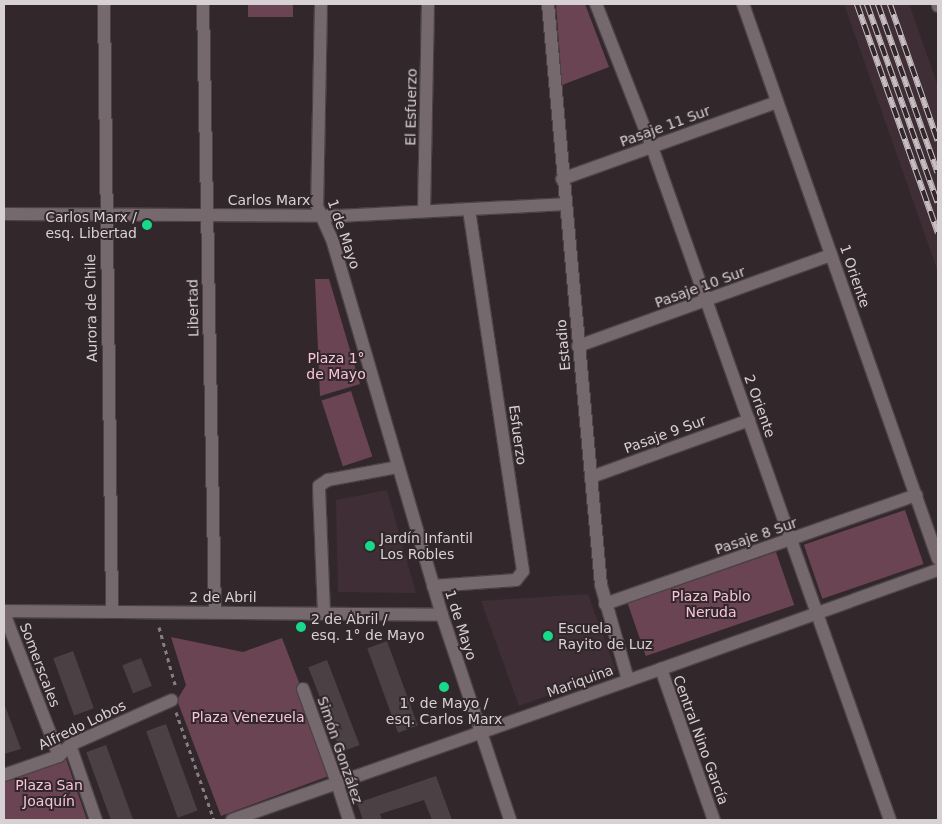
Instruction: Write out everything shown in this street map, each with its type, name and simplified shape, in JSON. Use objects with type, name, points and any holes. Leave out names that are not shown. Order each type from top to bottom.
[{"type":"street","name":"Aurora de Chile","points":[[104,4],[104,214],[112,611]]},
{"type":"street","name":"Libertad","points":[[203,4],[205,215],[215,612]]},
{"type":"street","name":"1 de Mayo","points":[[321,4],[315,195],[320,215],[332,239],[442,615],[510,820]]},
{"type":"street","name":"El Esfuerzo","points":[[424,211],[428,4]]},
{"type":"street","name":"Estadio","points":[[548,4],[562,179],[605,604],[628,680]]},
{"type":"street","name":"2 Oriente","points":[[596,4],[652,147],[890,820]]},
{"type":"street","name":"1 Oriente","points":[[743,4],[938,559]]},
{"type":"street","name":"Pasaje 11 Sur","points":[[562,179],[777,102]]},
{"type":"street","name":"Carlos Marx","points":[[4,214],[320,215],[565,204]]},
{"type":"street","name":"Esfuerzo","points":[[433,586],[516,580],[523,571],[470,209]]},
{"type":"street","name":"Pasaje 10 Sur","points":[[578,346],[831,255]]},
{"type":"street","name":"Pasaje 9 Sur","points":[[591,476],[749,420]]},
{"type":"street","points":[[324,613],[319,486],[328,480],[398,467]]},
{"type":"street","name":"Pasaje 8 Sur","points":[[605,604],[916,495]]},
{"type":"street","name":"Mariquina","points":[[232,820],[938,570]]},
{"type":"street","name":"2 de Abril","points":[[4,612],[112,611],[442,615]]},
{"type":"street","name":"Somerscales","points":[[4,612],[59,756]]},
{"type":"street","name":"Central Nino García","points":[[660,669],[714,820]]},
{"type":"street","name":"Simón González","points":[[303,689],[349,820]]},
{"type":"street","name":"Alfredo Lobos","points":[[4,775],[59,756],[70,745],[172,700]]},
{"type":"street","points":[[70,745],[96,820]]},
{"type":"path","points":[[154,612],[176,686],[172,700],[214,820]]},
{"type":"shaded area","points":[[844,4],[909,4],[938,86],[938,272]]},
{"type":"shaded area","name":"Jardín Infantil Los Robles","points":[[387,490],[416,593],[338,592],[336,500]]},
{"type":"shaded area","name":"Escuela Rayito de Luz","points":[[588,594],[616,671],[519,706],[481,601]]},
{"type":"green space","points":[[248,4],[293,4],[293,17],[248,17]]},
{"type":"green space","points":[[556,4],[585,4],[609,67],[562,85]]},
{"type":"green space","name":"Plaza 1° de Mayo","points":[[315,279],[329,279],[360,384],[320,396]]},
{"type":"green space","points":[[351,391],[372,457],[343,466],[322,401]]},
{"type":"green space","points":[[905,510],[924,564],[822,599],[804,545]]},
{"type":"green space","name":"Plaza Pablo Neruda","points":[[776,552],[794,605],[646,656],[628,603]]},
{"type":"green space","name":"Plaza Venezuela","points":[[171,637],[243,652],[282,638],[334,774],[221,816],[177,700],[186,685]]},
{"type":"green space","name":"Plaza San Joaquín","points":[[66,759],[87,820],[4,820],[4,781]]},
{"type":"building","points":[[387,641],[418,726],[398,733],[367,648]]},
{"type":"building","points":[[73,651],[94,708],[74,716],[53,658]]},
{"type":"building","points":[[141,658],[152,686],[133,693],[122,665]]},
{"type":"building","points":[[327,660],[360,745],[341,752],[308,667]]},
{"type":"building","points":[[4,707],[21,749],[4,754]]},
{"type":"building","points":[[166,724],[197,810],[178,818],[146,731]]},
{"type":"building","points":[[106,745],[133,820],[111,820],[86,752]]},
{"type":"building","points":[[436,776],[452,820],[432,820],[424,800],[380,814],[382,820],[363,820],[357,803]]},
{"type":"railway","points":[[857,4],[938,233]]},
{"type":"railway","points":[[867,4],[938,203]]},
{"type":"railway","points":[[878,4],[938,173]]},
{"type":"railway","points":[[890,4],[938,141]]},
{"type":"place","name":"Carlos Marx / esq. Libertad","points":[[147,225]]},
{"type":"place","name":"Jardín Infantil Los Robles","points":[[370,546]]},
{"type":"place","name":"2 de Abril / esq. 1° de Mayo","points":[[301,627]]},
{"type":"place","name":"Escuela Rayito de Luz","points":[[548,636]]},
{"type":"place","name":"1° de Mayo / esq. Carlos Marx","points":[[444,687]]}]
